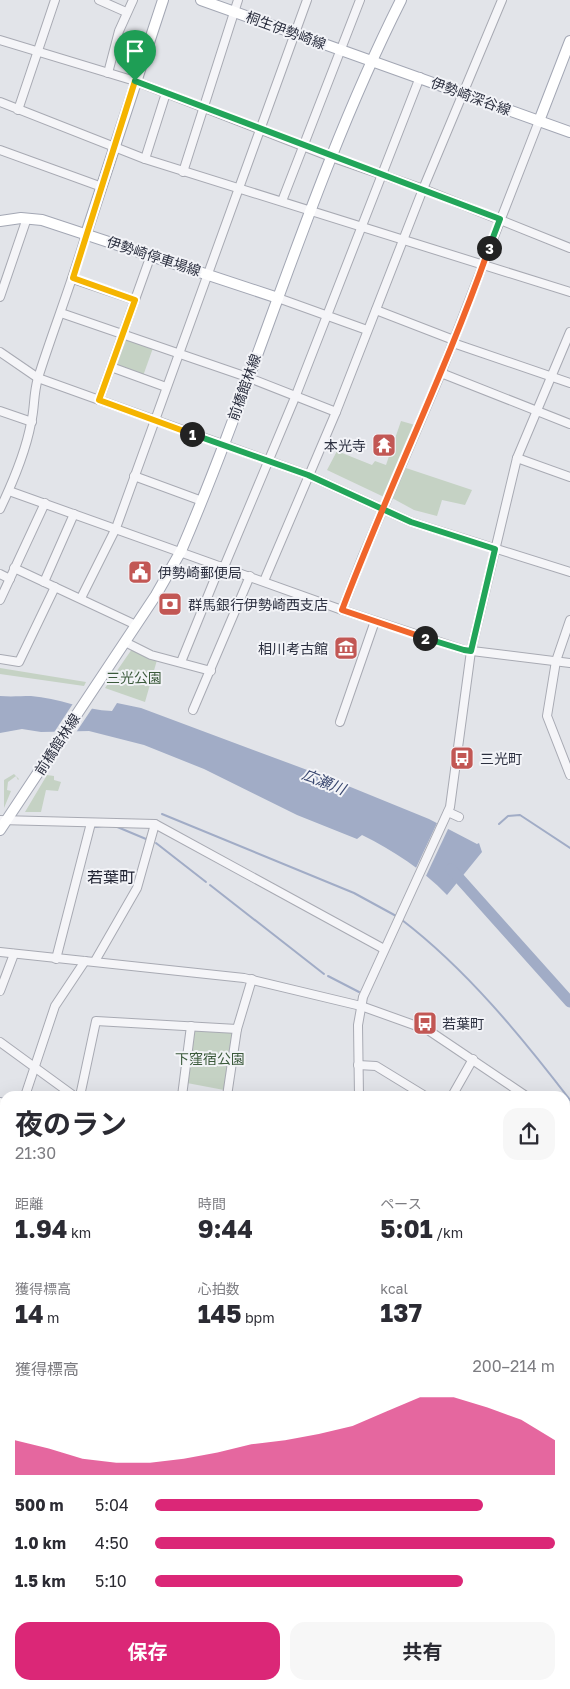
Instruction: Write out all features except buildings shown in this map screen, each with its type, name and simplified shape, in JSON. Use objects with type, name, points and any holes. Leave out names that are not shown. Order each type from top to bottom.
[{"type":"main road","points":[[86,234],[163,0]]},
{"type":"main road","name":"桐生伊勢崎線","points":[[201,0],[294,34],[371,59]]},
{"type":"main road","name":"前橋館林線","points":[[0,830],[3,820],[48,758],[166,580],[181,551],[223,445],[331,157],[371,59],[401,0]]},
{"type":"main road","points":[[539,121],[570,41]]},
{"type":"main road","name":"伊勢崎深谷線","points":[[371,59],[570,132]]},
{"type":"main road","name":"伊勢崎停車場線","points":[[0,221],[27,218],[42,220],[278,298]]},
{"type":"street","points":[[18,110],[55,0]]},
{"type":"street","points":[[99,0],[126,12]]},
{"type":"street","points":[[108,73],[126,12],[133,0]]},
{"type":"street","points":[[183,172],[202,107],[238,0]]},
{"type":"street","points":[[81,598],[116,528],[306,0]]},
{"type":"street","points":[[282,201],[360,0]]},
{"type":"street","points":[[264,581],[336,412],[367,330],[404,242],[423,189],[502,0]]},
{"type":"street","points":[[0,40],[135,81],[331,157],[423,189],[570,248]]},
{"type":"street","points":[[181,662],[296,395],[420,77]]},
{"type":"street","points":[[145,159],[166,93]]},
{"type":"street","points":[[0,102],[114,149],[183,172],[282,201],[404,242],[570,292]]},
{"type":"street","points":[[342,610],[382,509],[454,341],[539,121]]},
{"type":"street","points":[[0,150],[102,187]]},
{"type":"street","points":[[0,297],[27,218]]},
{"type":"street","points":[[0,509],[9,491],[32,422],[32,399],[38,378],[73,278],[86,234]]},
{"type":"street","points":[[99,400],[151,255]]},
{"type":"street","points":[[73,278],[135,300]]},
{"type":"street","points":[[278,298],[367,330]]},
{"type":"street","points":[[376,310],[454,341],[570,383]]},
{"type":"street","points":[[61,313],[296,395],[336,412]]},
{"type":"street","points":[[359,1091],[358,1025],[361,1006],[384,949],[452,801],[471,651],[517,458],[570,332]]},
{"type":"street","points":[[0,352],[38,378],[308,475],[411,522],[570,572]]},
{"type":"street","points":[[111,368],[166,386]]},
{"type":"street","points":[[441,373],[570,424]]},
{"type":"street","points":[[0,411],[32,422]]},
{"type":"street","points":[[517,458],[570,477]]},
{"type":"street","points":[[134,476],[202,500]]},
{"type":"street","points":[[9,491],[375,622],[464,650],[570,663]]},
{"type":"street","points":[[0,600],[45,503]]},
{"type":"street","points":[[44,582],[74,514]]},
{"type":"street","points":[[14,568],[136,625]]},
{"type":"street","points":[[0,574],[10,579]]},
{"type":"street","points":[[193,710],[250,576]]},
{"type":"street","points":[[0,659],[19,662],[56,587]]},
{"type":"street","points":[[570,620],[556,660],[547,721],[570,775]]},
{"type":"street","points":[[340,722],[375,622]]},
{"type":"street","points":[[125,642],[151,655],[211,671]]},
{"type":"street","points":[[447,814],[459,817]]},
{"type":"street","points":[[3,820],[155,824],[384,949]]},
{"type":"street","points":[[56,959],[91,823]]},
{"type":"street","points":[[95,961],[137,888],[155,824]]},
{"type":"street","points":[[0,952],[252,979],[361,1006],[428,1030],[519,1091]]},
{"type":"street","points":[[0,991],[14,954]]},
{"type":"street","points":[[27,1091],[55,1006],[85,961]]},
{"type":"street","points":[[228,1091],[237,1029],[252,979]]},
{"type":"street","points":[[81,1091],[96,1021],[237,1029]]},
{"type":"street","points":[[183,1091],[191,1026]]},
{"type":"street","points":[[0,1042],[67,1091]]},
{"type":"street","points":[[455,1091],[473,1059]]},
{"type":"street","points":[[358,1065],[376,1066],[417,1091]]},
{"type":"green space","points":[[127,339],[153,348],[143,376],[116,367],[124,340]]},
{"type":"green space","points":[[401,421],[415,425],[384,497],[327,470],[337,451],[372,465],[375,461],[386,465]]},
{"type":"green space","points":[[406,468],[472,490],[465,505],[442,500],[437,516],[414,510],[392,498]]},
{"type":"green space","name":"三光公園","points":[[132,649],[157,660],[145,702],[105,688]]},
{"type":"green space","points":[[0,668],[86,682],[84,686],[0,674]]},
{"type":"green space","points":[[14,774],[16,776],[8,782],[7,790],[11,791],[4,808],[4,780]]},
{"type":"green space","points":[[47,775],[54,776],[54,780],[61,782],[58,791],[46,790],[41,812],[25,812]]},
{"type":"green space","name":"下窪宿公園","points":[[196,1029],[231,1031],[233,1034],[224,1090],[187,1083]]},
{"type":"water","points":[[0,696],[41,697],[112,711],[117,703],[141,708],[326,777],[429,819],[477,844],[479,843],[482,852],[447,895],[407,861],[362,835],[357,839],[297,815],[204,769],[144,745],[89,731],[41,732],[22,729],[0,733]]},
{"type":"pier","points":[[74,702],[93,707],[75,734],[53,734]]},
{"type":"pier","points":[[438,821],[449,827],[425,878],[415,870]]},
{"type":"waterway","points":[[162,814],[354,893],[398,917]]},
{"type":"waterway","points":[[499,824],[508,816],[520,815],[570,848]]},
{"type":"waterway","points":[[96,827],[103,826]]},
{"type":"waterway","points":[[115,826],[146,839]]},
{"type":"waterway","points":[[156,843],[206,882]]},
{"type":"waterway","name":"広瀬川","points":[[451,869],[570,1002]]},
{"type":"waterway","points":[[210,885],[324,974]]},
{"type":"waterway","points":[[402,920],[426,939],[492,1004],[563,1091]]},
{"type":"waterway","points":[[328,976],[359,992]]},
{"type":"place","name":"本光寺","points":[[384,445]]},
{"type":"place","name":"伊勢崎郵便局","points":[[140,572]]},
{"type":"place","name":"群馬銀行伊勢崎西支店","points":[[170,604]]},
{"type":"place","name":"相川考古館","points":[[346,648]]},
{"type":"place","name":"三光町","points":[[462,758]]},
{"type":"place","name":"若葉町","points":[[425,1023]]},
{"type":"district","name":"若葉町","points":[[111,877]]},
{"type":"route","points":[[135,81],[73,278],[135,300],[99,400],[308,475],[344,491],[382,509],[411,522],[495,549],[471,651],[342,610],[382,509],[440,375],[500,219],[423,189],[331,157],[135,81]]}]
